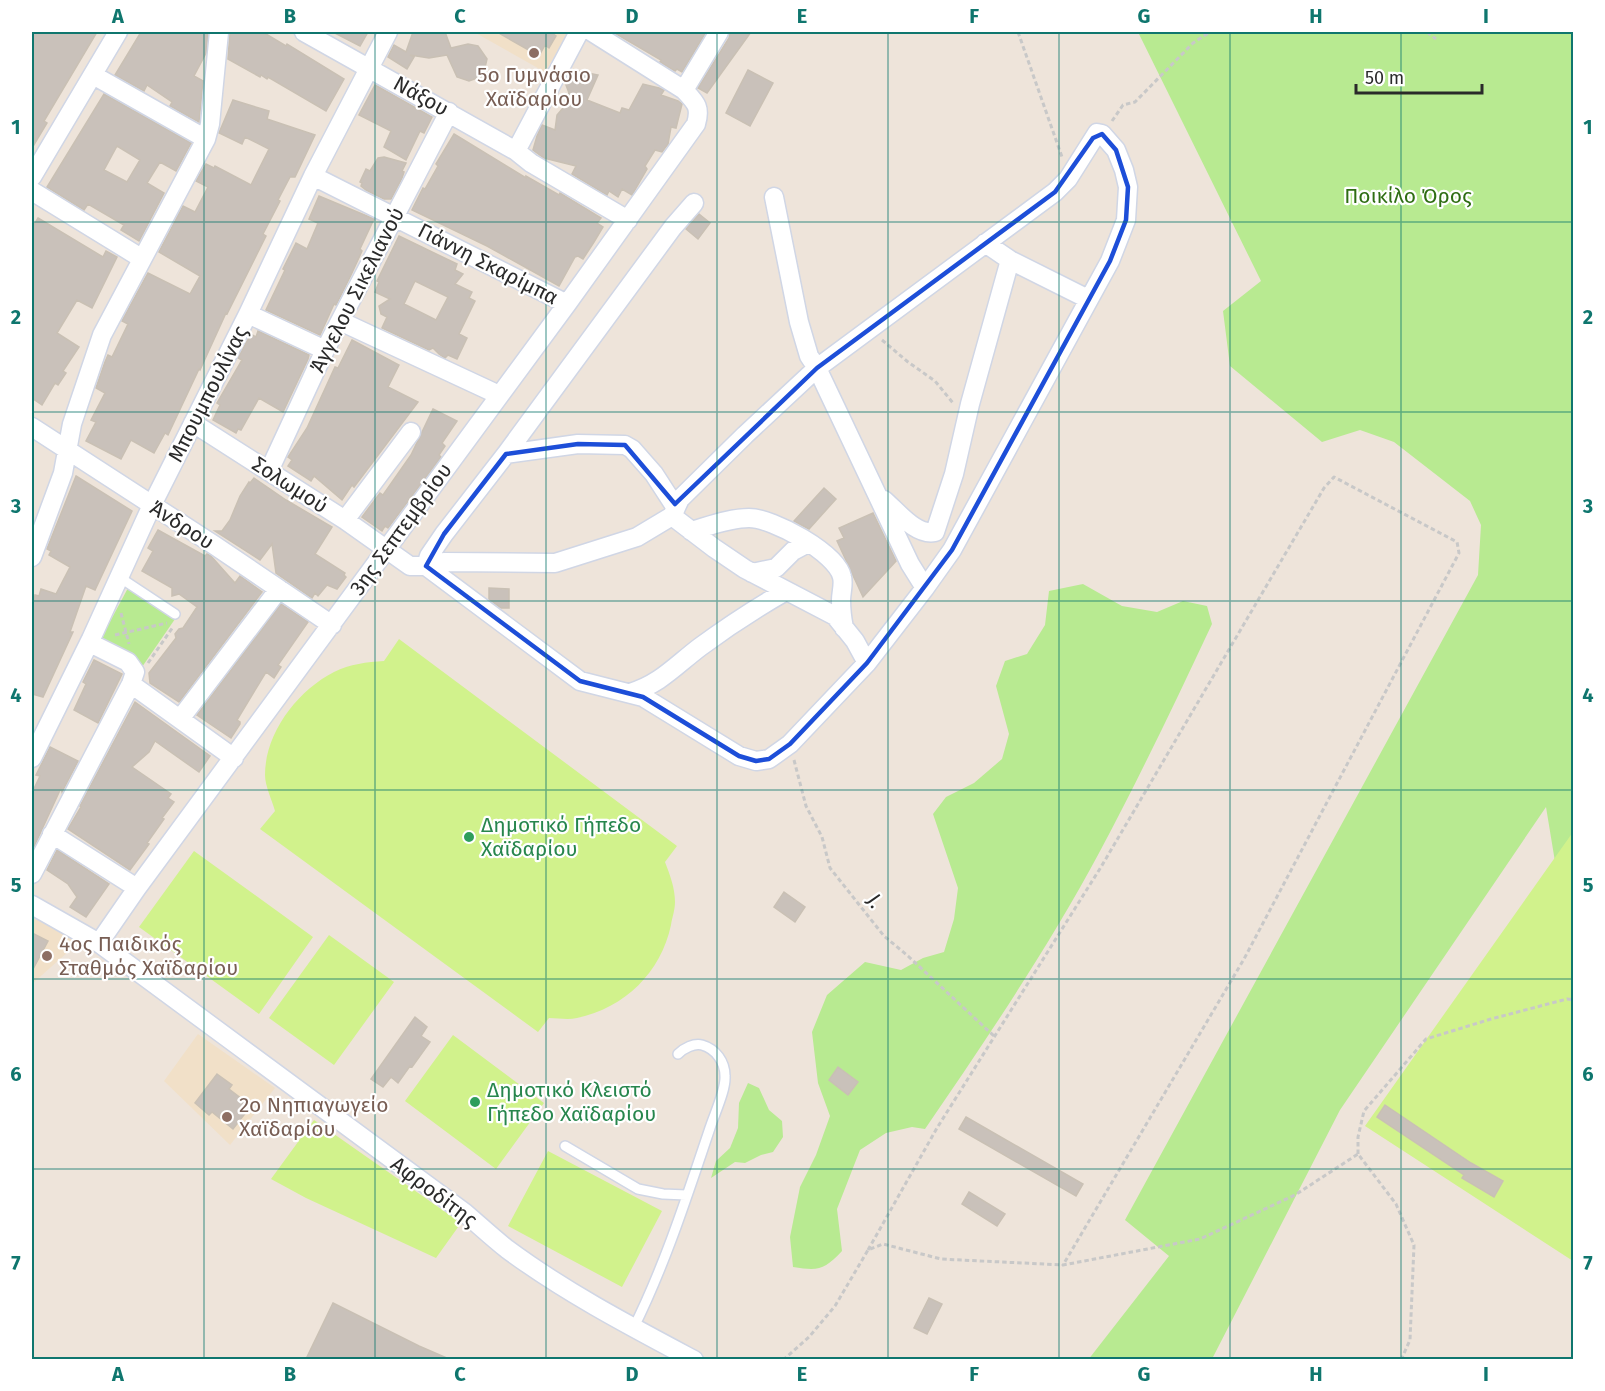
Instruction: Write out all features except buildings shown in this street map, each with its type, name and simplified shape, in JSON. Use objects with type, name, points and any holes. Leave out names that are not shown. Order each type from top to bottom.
[{"type":"street","points":[[35,164],[118,32]]},
{"type":"street","points":[[32,557],[63,473],[72,424],[102,335],[206,139],[210,124],[219,32]]},
{"type":"street","name":"Νάξου","points":[[304,32],[449,112],[628,220]]},
{"type":"street","name":"Μπουμπουλίνας","points":[[32,758],[91,641],[152,505],[248,314],[313,176],[387,32]]},
{"type":"street","points":[[516,151],[579,32]]},
{"type":"street","points":[[592,32],[684,90],[719,32]]},
{"type":"street","points":[[93,75],[206,139]]},
{"type":"street","name":"3ης Σεπτεμβρίου","points":[[99,943],[696,124],[699,112],[684,90]]},
{"type":"street","name":"Άγγελου Σικελιανού","points":[[269,471],[325,350],[449,112]]},
{"type":"street","points":[[1097,133],[1102,134],[1116,150],[1128,187],[1128,206],[1126,220],[1110,261],[969,521],[926,588],[867,663],[790,744],[769,759],[756,761],[739,756],[643,697],[580,681],[426,566],[444,562],[555,563],[637,537],[674,512],[680,499],[817,368],[1055,192],[1068,179],[1097,133]]},
{"type":"street","name":"Γιάννη Σκαρίμπα","points":[[313,176],[567,304]]},
{"type":"street","points":[[32,191],[141,258]]},
{"type":"street","points":[[774,197],[799,322],[809,356],[817,368],[910,564],[926,588]]},
{"type":"street","points":[[426,566],[429,556],[444,534],[506,454],[673,227],[694,203]]},
{"type":"street","points":[[985,243],[1010,260],[1088,299]]},
{"type":"street","points":[[876,493],[917,529],[930,533],[935,532],[954,474],[1010,260]]},
{"type":"street","points":[[248,314],[325,350]]},
{"type":"street","points":[[340,321],[499,395]]},
{"type":"street","name":"Σολωμού","points":[[193,423],[345,520],[410,566],[426,566]]},
{"type":"street","name":"Άνδρου","points":[[32,427],[332,625]]},
{"type":"street","points":[[345,520],[411,432]]},
{"type":"street","points":[[506,454],[578,444],[625,445],[632,449],[654,474],[674,512],[691,531],[753,573],[835,616],[855,641],[867,663]]},
{"type":"street","points":[[691,531],[728,521],[757,519],[777,524],[808,543],[834,562],[843,578],[841,608],[844,628]]},
{"type":"street","points":[[753,573],[776,568],[793,551],[808,543]]},
{"type":"street","points":[[180,719],[279,590]]},
{"type":"street","points":[[630,693],[660,681],[729,626],[786,591]]},
{"type":"street","points":[[91,641],[128,662],[132,674],[180,719],[234,758]]},
{"type":"street","points":[[32,874],[132,674]]},
{"type":"street","points":[[52,834],[137,888]]},
{"type":"street","name":"Αφροδίτης","points":[[32,905],[99,943],[546,1275],[633,1329],[694,1359]]},
{"type":"lane","points":[[117,582],[176,616]]},
{"type":"lane","points":[[633,1329],[658,1272],[726,1076],[720,1058],[710,1048],[700,1044],[692,1045],[678,1054]]},
{"type":"lane","points":[[565,1146],[638,1189],[663,1194],[686,1195]]},
{"type":"path","points":[[1018,32],[1060,149],[1068,179]]},
{"type":"path","points":[[1102,134],[1123,105],[1135,102],[1193,44],[1210,32]]},
{"type":"path","points":[[1427,32],[1436,39]]},
{"type":"path","points":[[864,333],[879,337],[935,381],[966,422]]},
{"type":"path","points":[[783,1359],[809,1337],[835,1306],[937,1128],[1101,867],[1324,488],[1334,477],[1457,542],[1459,552],[1244,959],[1063,1265]]},
{"type":"path","points":[[117,582],[132,674],[145,669],[176,616]]},
{"type":"path","points":[[91,641],[158,627],[176,616]]},
{"type":"path","name":"J.","points":[[790,744],[807,806],[822,837],[830,868],[884,936],[995,1037]]},
{"type":"path","points":[[1401,1359],[1410,1340],[1414,1245],[1396,1204],[1358,1154],[1358,1137],[1364,1111],[1426,1039],[1491,1019],[1567,999],[1574,1000]]},
{"type":"path","points":[[867,1250],[883,1244],[941,1259],[1063,1265],[1200,1239],[1295,1196],[1358,1154]]},
{"type":"highlighted area","points":[[1102,134],[1116,150],[1128,187],[1126,220],[1110,261],[952,550],[867,663],[790,744],[769,759],[756,761],[739,756],[643,697],[580,681],[426,566],[444,534],[506,454],[578,444],[625,445],[675,504],[817,368],[1055,192],[1093,138]]},
{"type":"shaded area","name":"5ο Γυμνάσιο Χαϊδαρίου","points":[[474,32],[566,32],[569,33],[545,72]]},
{"type":"shaded area","name":"4ος Παιδικός Σταθμός Χαϊδαρίου","points":[[32,916],[79,942],[32,984]]},
{"type":"shaded area","name":"2ο Νηπιαγωγείο Χαϊδαρίου","points":[[198,1034],[275,1088],[230,1145],[164,1081]]},
{"type":"green space","name":"Ποικίλο Όρος","points":[[1138,32],[1573,32],[1573,971],[1546,807],[1340,1110],[1212,1359],[1088,1360],[1169,1256],[1125,1220],[1478,575],[1481,525],[1470,501],[1394,442],[1360,430],[1322,442],[1230,366],[1223,311],[1261,281]]},
{"type":"green space","points":[[1083,584],[1122,606],[1157,612],[1183,601],[1207,606],[1212,624],[1099,853],[1038,959],[925,1129],[912,1127],[886,1133],[860,1150],[837,1209],[842,1251],[820,1268],[793,1267],[790,1237],[800,1187],[816,1155],[830,1116],[818,1083],[812,1032],[827,995],[865,962],[901,970],[923,958],[944,952],[954,919],[958,888],[933,814],[946,797],[974,783],[1002,759],[1009,734],[996,686],[1005,661],[1027,654],[1045,625],[1049,591]]},
{"type":"green space","points":[[128,588],[175,619],[142,667],[99,642]]},
{"type":"green space","name":"Δημοτικό Γήπεδο Χαϊδαρίου","points":[[399,639],[677,846],[665,862],[675,902],[666,942],[650,972],[625,997],[611,1006],[577,1018],[549,1018],[538,1032],[260,829],[275,811],[265,779],[266,759],[277,729],[286,715],[296,702],[320,680],[346,667],[384,661]]},
{"type":"green space","points":[[1573,832],[1573,1261],[1365,1126]]},
{"type":"green space","points":[[194,851],[313,937],[259,1014],[139,927]]},
{"type":"green space","points":[[329,935],[394,982],[334,1065],[269,1018]]},
{"type":"green space","name":"Δημοτικό Κλειστό Γήπεδο Χαϊδαρίου","points":[[453,1035],[544,1103],[496,1169],[405,1101]]},
{"type":"green space","points":[[748,1083],[759,1088],[769,1110],[782,1121],[783,1137],[773,1152],[745,1163],[735,1162],[711,1178],[716,1161],[730,1148],[738,1128],[739,1103]]},
{"type":"green space","points":[[314,1120],[461,1223],[436,1258],[306,1198],[271,1179]]},
{"type":"green space","points":[[548,1151],[662,1211],[622,1287],[508,1226]]},
{"type":"place","name":"5ο Γυμνάσιο Χαϊδαρίου","points":[[534,53]]},
{"type":"place","name":"Δημοτικό Γήπεδο Χαϊδαρίου","points":[[469,837]]},
{"type":"place","name":"4ος Παιδικός Σταθμός Χαϊδαρίου","points":[[47,956]]},
{"type":"place","name":"Δημοτικό Κλειστό Γήπεδο Χαϊδαρίου","points":[[475,1102]]},
{"type":"place","name":"2ο Νηπιαγωγείο Χαϊδαρίου","points":[[227,1117]]}]
